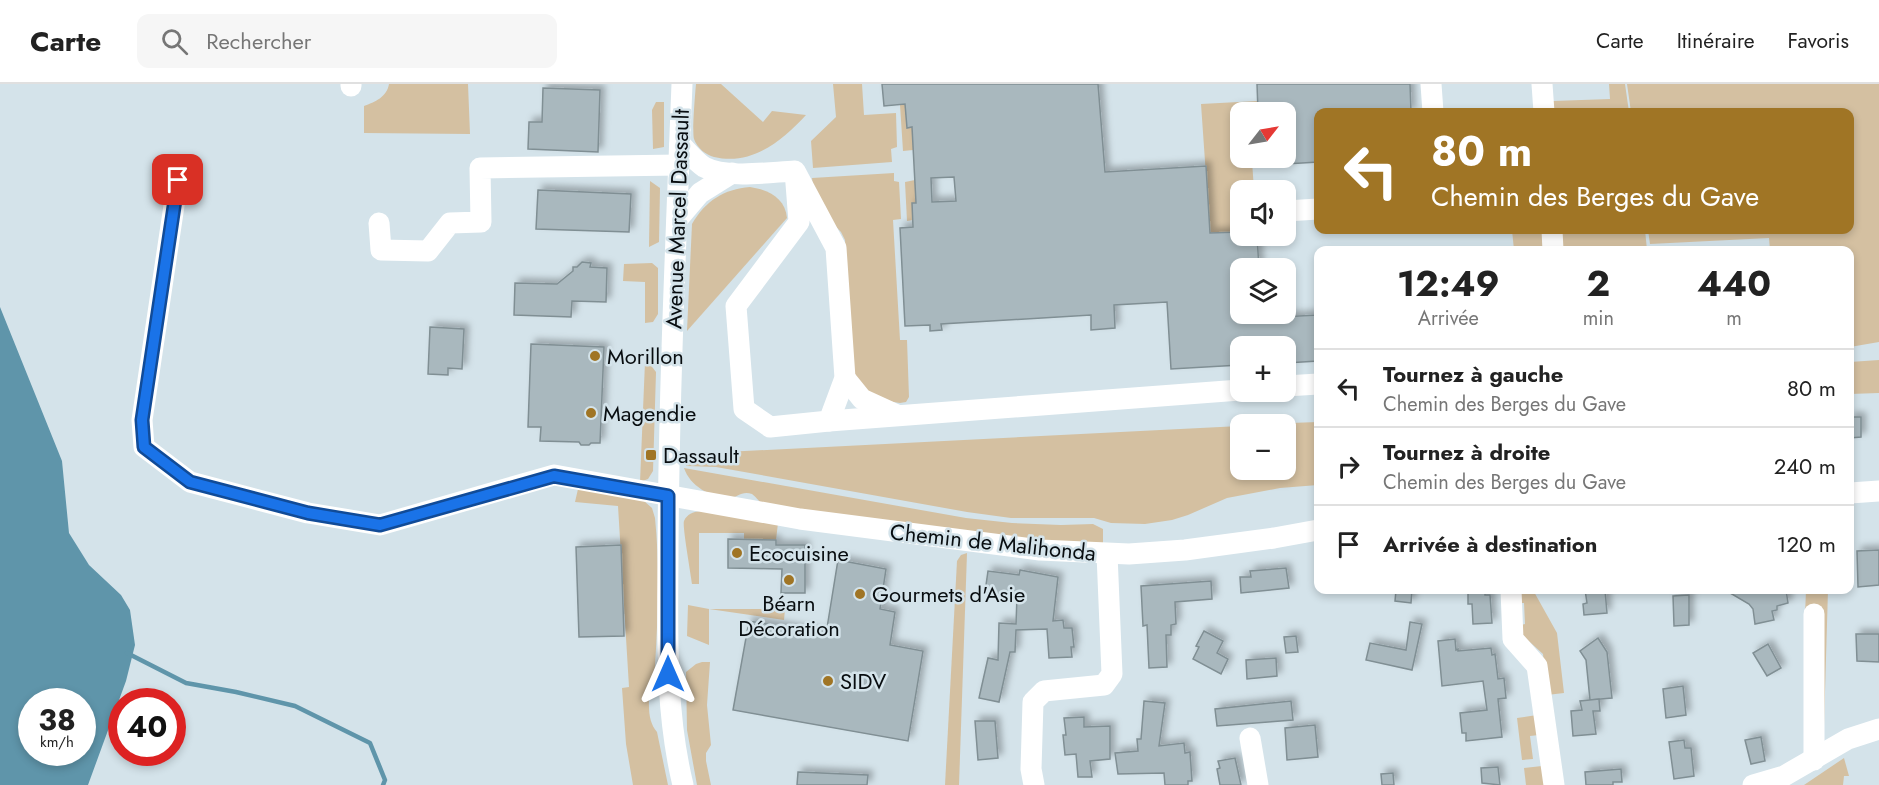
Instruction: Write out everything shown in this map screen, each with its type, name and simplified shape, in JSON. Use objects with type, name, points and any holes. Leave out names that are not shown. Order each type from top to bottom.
[{"type":"street","name":"Avenue Marcel Dassault","points":[[682,84],[670,401],[668,696],[676,757],[683,785]]},
{"type":"street","points":[[1431,84],[1433,108]]},
{"type":"street","points":[[1542,84],[1544,108]]},
{"type":"street","points":[[379,223],[381,250],[428,251],[450,223],[481,222],[480,168],[679,154],[718,172],[795,171]]},
{"type":"street","points":[[795,171],[836,248],[845,378],[829,421]]},
{"type":"street","points":[[795,171],[799,222],[736,306],[744,409],[770,427],[1230,391]]},
{"type":"street","points":[[677,220],[700,193],[732,173]]},
{"type":"street","name":"Chemin de Malihonda","points":[[178,180],[142,420],[144,447],[190,482],[308,513],[380,525],[554,476],[800,519],[964,542],[1040,550],[1107,554],[1185,550],[1314,531]]},
{"type":"street","points":[[1296,210],[1314,209]]},
{"type":"street","points":[[845,378],[862,399],[897,416]]},
{"type":"street","points":[[1296,385],[1314,384]]},
{"type":"street","points":[[1854,493],[1879,492]]},
{"type":"street","points":[[1034,785],[1031,769],[1033,702],[1044,691],[1104,685],[1112,674],[1107,554]]},
{"type":"street","points":[[1511,594],[1513,639],[1537,666],[1554,785]]},
{"type":"street","points":[[1814,614],[1814,760]]},
{"type":"street","points":[[1753,785],[1785,781],[1848,739],[1879,729]]},
{"type":"street","points":[[1250,738],[1258,785]]},
{"type":"shaded area","points":[[389,84],[468,84],[470,134],[364,133],[364,106],[383,96]]},
{"type":"shaded area","points":[[696,84],[721,84],[763,122],[772,111],[806,115],[787,134],[753,155],[728,159],[714,157],[702,151],[694,139]]},
{"type":"shaded area","points":[[833,84],[862,84],[864,115],[896,113],[897,147],[891,149],[892,162],[813,168],[811,141],[836,117]]},
{"type":"shaded area","points":[[1609,84],[1625,84],[1628,108],[1553,108],[1553,101],[1610,99]]},
{"type":"shaded area","points":[[1627,84],[1879,84],[1879,342],[1854,346],[1854,246],[1770,246],[1769,238],[1650,244],[1649,234],[1854,234],[1854,108],[1630,108]]},
{"type":"shaded area","points":[[656,102],[664,102],[664,147],[653,149],[652,110]]},
{"type":"shaded area","points":[[1230,102],[1230,168],[1252,168],[1253,180],[1230,180],[1230,232],[1210,233],[1201,104]]},
{"type":"shaded area","points":[[900,105],[905,105],[907,127],[917,127],[913,150],[903,151]]},
{"type":"shaded area","points":[[894,173],[894,181],[899,182],[901,219],[893,220],[900,340],[907,340],[909,397],[906,402],[900,403],[874,399],[852,372],[845,240],[841,232],[815,205],[812,178]]},
{"type":"shaded area","points":[[915,180],[921,185],[913,220],[907,221],[905,182]]},
{"type":"shaded area","points":[[650,181],[660,188],[659,242],[649,247]]},
{"type":"shaded area","points":[[750,187],[764,190],[775,196],[783,205],[787,218],[687,331],[692,224],[703,209],[716,198],[732,190]]},
{"type":"shaded area","points":[[1512,234],[1542,234],[1543,246],[1514,246]]},
{"type":"shaded area","points":[[1559,234],[1645,234],[1647,246],[1560,246]]},
{"type":"shaded area","points":[[652,263],[658,268],[658,314],[653,322],[645,323],[645,282],[623,281],[624,264]]},
{"type":"shaded area","points":[[1879,360],[1879,393],[1854,394],[1854,362]]},
{"type":"shaded area","points":[[645,362],[649,363],[656,372],[653,471],[648,479],[640,482]]},
{"type":"shaded area","points":[[1314,422],[1314,485],[1280,488],[1227,498],[1188,515],[1145,524],[1111,523],[1094,518],[1011,518],[967,512],[716,467],[686,466],[686,454],[1230,427],[1230,480],[1296,480],[1296,423]]},
{"type":"shaded area","points":[[684,468],[966,518],[1012,523],[1093,524],[1103,529],[1103,544],[1015,539],[762,504],[748,493],[732,498],[722,497],[708,493],[696,485]]},
{"type":"shaded area","points":[[578,489],[644,501],[652,508],[657,536],[658,592],[655,666],[649,696],[649,710],[657,732],[668,785],[633,785],[626,744],[622,688],[629,687],[618,506],[575,502]]},
{"type":"shaded area","points":[[700,511],[778,523],[776,540],[744,539],[744,533],[699,533],[699,584],[692,584],[684,521],[690,514]]},
{"type":"shaded area","points":[[967,553],[959,785],[945,785],[957,561],[961,555]]},
{"type":"shaded area","points":[[1518,594],[1535,594],[1557,633],[1564,693],[1547,695],[1543,654],[1521,634],[1521,625],[1525,624],[1524,603],[1519,603]]},
{"type":"shaded area","points":[[1806,594],[1828,594],[1824,726],[1805,615]]},
{"type":"shaded area","points":[[688,605],[709,609],[709,645],[687,636]]},
{"type":"shaded area","points":[[709,609],[785,609],[784,620]]},
{"type":"shaded area","points":[[702,662],[710,662],[707,705],[711,745],[706,753],[706,761],[711,785],[697,785],[687,730],[686,672]]},
{"type":"shaded area","points":[[1537,715],[1539,735],[1530,736],[1533,759],[1522,760],[1517,718]]},
{"type":"shaded area","points":[[1844,758],[1849,776],[1844,776],[1843,785],[1804,785]]},
{"type":"shaded area","points":[[1542,766],[1545,785],[1526,785],[1524,768]]},
{"type":"water","points":[[0,307],[62,461],[69,533],[89,565],[121,595],[130,610],[135,645],[123,688],[108,688],[108,730],[96,763],[96,688],[18,688],[18,766],[95,766],[88,785],[0,785]]},
{"type":"building","points":[[882,84],[1098,84],[1105,172],[1206,166],[1210,233],[1230,232],[1230,246],[1258,246],[1258,258],[1230,258],[1230,324],[1296,324],[1296,316],[1314,315],[1314,361],[1296,362],[1296,336],[1230,336],[1230,366],[1171,369],[1167,302],[1114,305],[1115,328],[1091,330],[1091,315],[941,324],[942,330],[930,331],[930,325],[905,326],[900,228],[913,227],[912,203],[916,203],[912,127],[907,128],[905,104],[884,106]],"holes":[[[954,177],[956,201],[932,202],[931,178]]]},
{"type":"building","points":[[1257,84],[1410,84],[1411,108],[1314,108],[1314,162],[1296,163],[1296,102],[1258,102]]},
{"type":"building","points":[[543,88],[600,90],[598,152],[528,149],[529,122],[542,122]]},
{"type":"building","points":[[538,190],[631,194],[629,232],[536,229]]},
{"type":"building","points":[[582,262],[591,263],[590,267],[607,268],[606,302],[572,301],[571,317],[514,315],[515,283],[557,284],[573,271],[573,267],[577,267]]},
{"type":"building","points":[[430,327],[464,329],[462,369],[448,368],[448,375],[428,374]]},
{"type":"building","points":[[531,344],[604,347],[600,443],[581,445],[579,442],[540,441],[541,427],[528,427]]},
{"type":"building","points":[[1854,417],[1861,417],[1861,437],[1854,438]]},
{"type":"building","points":[[728,539],[776,540],[776,545],[805,545],[805,593],[781,593],[782,569],[728,568]]},
{"type":"building","points":[[621,545],[624,636],[579,637],[576,547]]},
{"type":"building","points":[[1879,550],[1879,585],[1858,587],[1857,551]]},
{"type":"building","name":"SIDV","points":[[838,560],[886,569],[880,609],[895,612],[890,645],[923,651],[908,741],[733,710],[749,621],[826,634]]},
{"type":"building","points":[[1286,568],[1289,588],[1241,593],[1240,577],[1251,577],[1250,571]]},
{"type":"building","points":[[1020,570],[1058,577],[1053,621],[1063,620],[1064,628],[1072,628],[1074,647],[1071,647],[1072,657],[1049,658],[1047,629],[1016,630],[1015,652],[1010,652],[999,702],[979,698],[988,658],[998,660],[999,623],[1016,624],[1017,596],[985,592],[988,571],[1019,575]]},
{"type":"building","points":[[1211,581],[1212,599],[1175,602],[1176,624],[1171,625],[1171,635],[1166,635],[1167,667],[1149,668],[1147,625],[1143,626],[1141,586]]},
{"type":"building","points":[[1396,594],[1412,594],[1411,603],[1395,601]]},
{"type":"building","points":[[1468,594],[1490,595],[1492,623],[1473,624],[1472,604],[1468,604]]},
{"type":"building","points":[[1586,594],[1605,594],[1607,613],[1584,615],[1583,604],[1587,603]]},
{"type":"building","points":[[1732,594],[1787,594],[1788,603],[1777,606],[1777,610],[1772,611],[1774,620],[1755,624],[1753,609]]},
{"type":"building","points":[[1689,595],[1689,625],[1674,626],[1673,596]]},
{"type":"building","points":[[1410,622],[1422,624],[1412,670],[1366,660],[1370,643],[1406,650]]},
{"type":"building","points":[[1204,631],[1223,641],[1217,653],[1228,659],[1221,674],[1193,659],[1199,647],[1196,646]]},
{"type":"building","points":[[1856,634],[1879,634],[1879,662],[1857,661]]},
{"type":"building","points":[[1296,636],[1298,652],[1286,653],[1284,637]]},
{"type":"building","points":[[1598,638],[1607,652],[1612,698],[1590,700],[1586,660],[1580,651]]},
{"type":"building","points":[[1455,639],[1458,651],[1491,648],[1492,655],[1495,654],[1498,679],[1504,678],[1506,698],[1498,699],[1502,737],[1466,741],[1466,733],[1462,733],[1460,713],[1487,710],[1483,681],[1442,686],[1438,641]]},
{"type":"building","points":[[1768,644],[1781,668],[1767,676],[1753,653]]},
{"type":"building","points":[[1276,658],[1277,676],[1247,679],[1246,660]]},
{"type":"building","points":[[1683,686],[1686,715],[1666,718],[1663,689]]},
{"type":"building","points":[[1599,699],[1600,711],[1593,711],[1596,734],[1573,736],[1571,711],[1582,710],[1580,701]]},
{"type":"building","points":[[1144,701],[1165,703],[1159,746],[1184,743],[1185,753],[1190,752],[1192,781],[1188,781],[1188,785],[1165,785],[1164,773],[1118,774],[1115,753],[1138,751],[1137,739],[1141,739]]},
{"type":"building","points":[[1291,701],[1293,720],[1217,726],[1215,709]]},
{"type":"building","points":[[1084,717],[1084,727],[1110,726],[1110,759],[1090,761],[1092,777],[1078,777],[1076,754],[1065,755],[1064,718]]},
{"type":"building","points":[[975,721],[995,721],[998,758],[978,760]]},
{"type":"building","points":[[1315,725],[1318,757],[1287,760],[1285,728]]},
{"type":"building","points":[[1761,737],[1765,761],[1751,764],[1745,740]]},
{"type":"building","points":[[1684,740],[1685,748],[1691,748],[1694,776],[1674,779],[1669,742]]},
{"type":"building","points":[[1235,758],[1241,785],[1220,785],[1218,761]]},
{"type":"building","points":[[1498,767],[1500,785],[1482,783],[1481,768]]},
{"type":"building","points":[[1621,769],[1622,782],[1613,782],[1613,785],[1586,785],[1585,772]]},
{"type":"building","points":[[798,772],[868,775],[867,785],[797,785]]},
{"type":"building","points":[[1393,773],[1394,785],[1382,785],[1381,774]]},
{"type":"waterway","points":[[127,653],[186,683],[295,706],[370,743],[385,780],[383,785]]},
{"type":"place","name":"Morillon","points":[[595,356]]},
{"type":"place","name":"Magendie","points":[[591,413]]},
{"type":"place","name":"Dassault","points":[[651,455]]},
{"type":"place","name":"Ecocuisine","points":[[737,553]]},
{"type":"place","name":"Béarn Décoration","points":[[789,580]]},
{"type":"place","name":"Gourmets d'Asie","points":[[860,594]]},
{"type":"place","name":"SIDV","points":[[828,681]]},
{"type":"route","points":[[178,180],[142,420],[144,447],[190,482],[308,513],[380,525],[554,476],[668,496],[668,674]]}]
